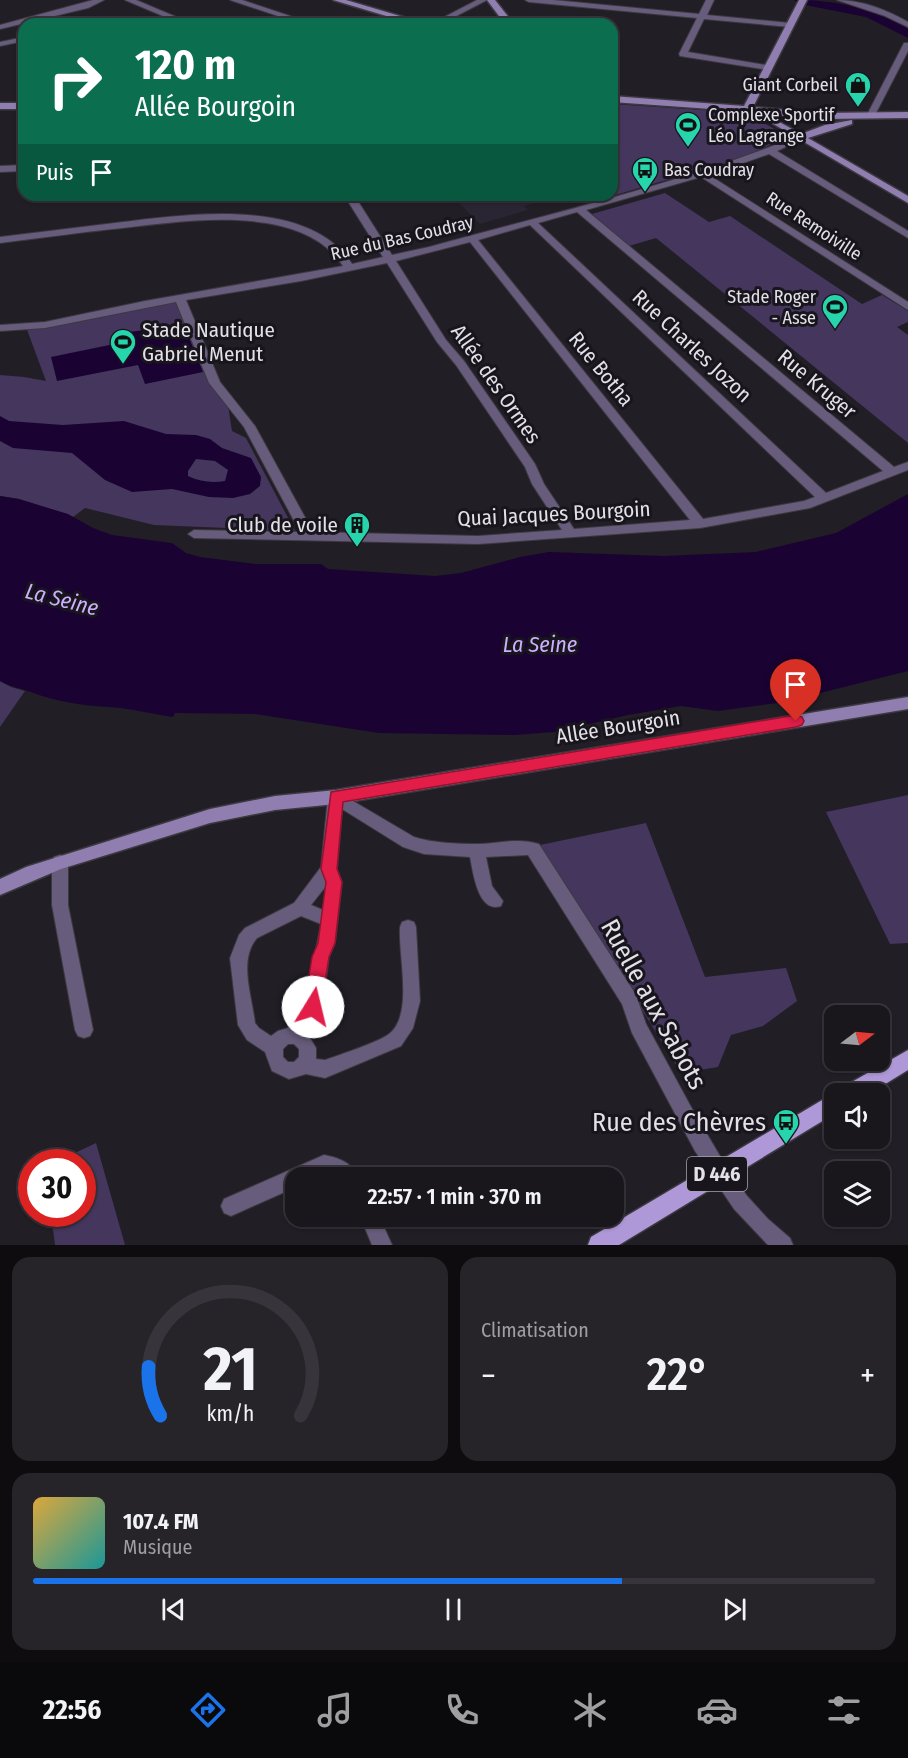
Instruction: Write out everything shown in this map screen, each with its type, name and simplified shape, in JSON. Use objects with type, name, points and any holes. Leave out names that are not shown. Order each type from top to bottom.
[{"type":"main road","points":[[868,1083],[908,1059]]},
{"type":"main road","name":"D 446","points":[[599,1245],[824,1109]]},
{"type":"street","points":[[41,18],[100,0]]},
{"type":"street","points":[[129,0],[174,18]]},
{"type":"street","points":[[234,0],[291,18]]},
{"type":"street","points":[[337,0],[402,18]]},
{"type":"street","points":[[447,18],[483,0]]},
{"type":"street","points":[[491,0],[505,18]]},
{"type":"street","points":[[529,0],[790,25]]},
{"type":"street","points":[[710,0],[683,54],[769,68]]},
{"type":"street","points":[[840,0],[896,17],[908,25]]},
{"type":"street","points":[[747,109],[802,2]]},
{"type":"street","points":[[896,17],[908,13]]},
{"type":"street","points":[[0,27],[18,24]]},
{"type":"street","points":[[0,44],[18,40]]},
{"type":"street","points":[[873,116],[872,113],[907,45]]},
{"type":"street","points":[[618,99],[647,99],[766,113],[821,116],[908,115]]},
{"type":"street","points":[[0,106],[18,106]]},
{"type":"street","points":[[766,113],[803,139],[908,200]]},
{"type":"street","points":[[821,116],[831,123],[873,116]]},
{"type":"street","points":[[803,139],[831,123],[856,116]]},
{"type":"street","name":"Rue du Bas Coudray","points":[[618,198],[702,174],[803,139]]},
{"type":"street","points":[[770,151],[908,236]]},
{"type":"street","points":[[0,168],[18,168]]},
{"type":"street","name":"Rue Remoiville","points":[[702,174],[908,307]]},
{"type":"street","name":"Allée des Ormes","points":[[353,201],[387,259],[442,342],[460,363],[531,467],[538,484],[571,534]]},
{"type":"street","name":"Rue du Bas Coudray","points":[[0,328],[45,325],[349,268],[472,240],[607,201]]},
{"type":"street","name":"Rue Kruger","points":[[579,209],[892,472]]},
{"type":"street","points":[[0,240],[164,220],[248,217],[262,219],[315,237],[336,250],[349,268]]},
{"type":"street","name":"Rue Charles Jozon","points":[[533,223],[825,499]]},
{"type":"street","name":"Rue Botha","points":[[472,240],[700,524]]},
{"type":"street","points":[[180,298],[215,383],[249,426],[309,537]]},
{"type":"street","name":"Quai Jacques Bourgoin","points":[[194,534],[478,540],[700,524],[754,516],[825,499],[908,466]]},
{"type":"street","name":"Allée Bourgoin","points":[[0,887],[60,862],[210,816],[274,803],[336,797],[908,703]]},
{"type":"street","points":[[296,1036],[313,1007],[321,957],[327,943],[334,882],[329,869],[336,797]]},
{"type":"street","name":"Ruelle aux Sabots","points":[[336,797],[409,842],[424,847],[477,851],[521,847],[533,849],[630,1001],[638,1027],[719,1172]]},
{"type":"street","points":[[477,851],[485,889],[495,901]]},
{"type":"street","points":[[60,862],[60,905],[84,1030]]},
{"type":"street","points":[[274,1048],[253,1035],[247,1025],[238,958],[245,940],[252,933],[300,908],[329,869]]},
{"type":"street","points":[[300,908],[330,920]]},
{"type":"street","points":[[302,1065],[325,1069],[395,1040],[404,1032],[412,1003],[406,943],[408,927]]},
{"type":"street","points":[[296,1036],[305,1041],[309,1051],[308,1056],[302,1065],[291,1070],[280,1067],[274,1059],[274,1048],[281,1040],[296,1036]]},
{"type":"street","points":[[317,1167],[324,1164],[339,1167]]},
{"type":"street","points":[[719,1172],[768,1234],[783,1245]]},
{"type":"street","points":[[231,1206],[285,1182]]},
{"type":"street","points":[[374,1227],[382,1245]]},
{"type":"shaded area","name":"Complexe Sportif Léo Lagrange","points":[[618,104],[717,111],[736,120],[759,120],[788,137],[741,158],[618,194]]},
{"type":"shaded area","name":"Stade Roger - Asse","points":[[665,193],[709,222],[730,216],[862,304],[882,295],[908,311],[908,322],[897,327],[908,335],[908,443],[656,238],[629,246],[592,214]]},
{"type":"shaded area","points":[[457,201],[542,201],[524,206],[528,210],[480,224]]},
{"type":"shaded area","points":[[180,298],[227,399],[232,431],[246,438],[295,531],[154,525],[85,508],[73,517],[19,499],[0,496],[0,375],[46,381],[26,327]]},
{"type":"shaded area","points":[[0,681],[25,691],[0,727]]},
{"type":"shaded area","points":[[908,795],[908,943],[890,944],[826,812]]},
{"type":"shaded area","points":[[646,823],[705,977],[786,968],[797,1001],[763,1026],[731,1035],[718,1067],[681,1073],[540,845]]},
{"type":"shaded area","points":[[96,1143],[125,1245],[55,1245],[53,1227],[96,1227],[96,1149],[83,1149]]},
{"type":"water","points":[[184,325],[203,372],[145,384],[138,365],[57,381],[51,357],[124,342],[121,333]]},
{"type":"water","points":[[0,416],[9,421],[63,425],[124,421],[166,434],[196,435],[210,439],[222,448],[251,458],[261,477],[260,486],[250,494],[233,498],[209,497],[172,489],[132,492],[105,480],[72,453],[13,448],[0,441]],"holes":[[[196,459],[215,461],[228,470],[225,481],[206,482],[188,476],[188,471]]]},
{"type":"water","name":"La Seine","points":[[908,494],[908,671],[784,702],[718,711],[681,706],[628,715],[554,732],[515,735],[379,733],[255,714],[175,713],[173,717],[78,704],[50,698],[0,681],[0,496],[19,499],[68,514],[93,528],[112,535],[172,543],[186,553],[200,557],[256,564],[321,564],[328,569],[435,576],[461,573],[520,557],[549,552],[664,556],[756,552],[836,533]]},
{"type":"waterway","points":[[800,0],[842,7],[870,15],[908,34]]},
{"type":"place","name":"Giant Corbeil","points":[[858,108]]},
{"type":"place","name":"Complexe Sportif Léo Lagrange","points":[[688,148]]},
{"type":"place","name":"Bas Coudray","points":[[645,193]]},
{"type":"place","name":"Stade Roger - Asse","points":[[835,330]]},
{"type":"place","name":"Stade Nautique Gabriel Menut","points":[[123,365]]},
{"type":"place","name":"Club de voile","points":[[357,548]]},
{"type":"place","name":"Rue des Chèvres","points":[[786,1145]]},
{"type":"route","points":[[313,1007],[321,957],[327,943],[334,882],[329,869],[336,797],[796,721]]}]
